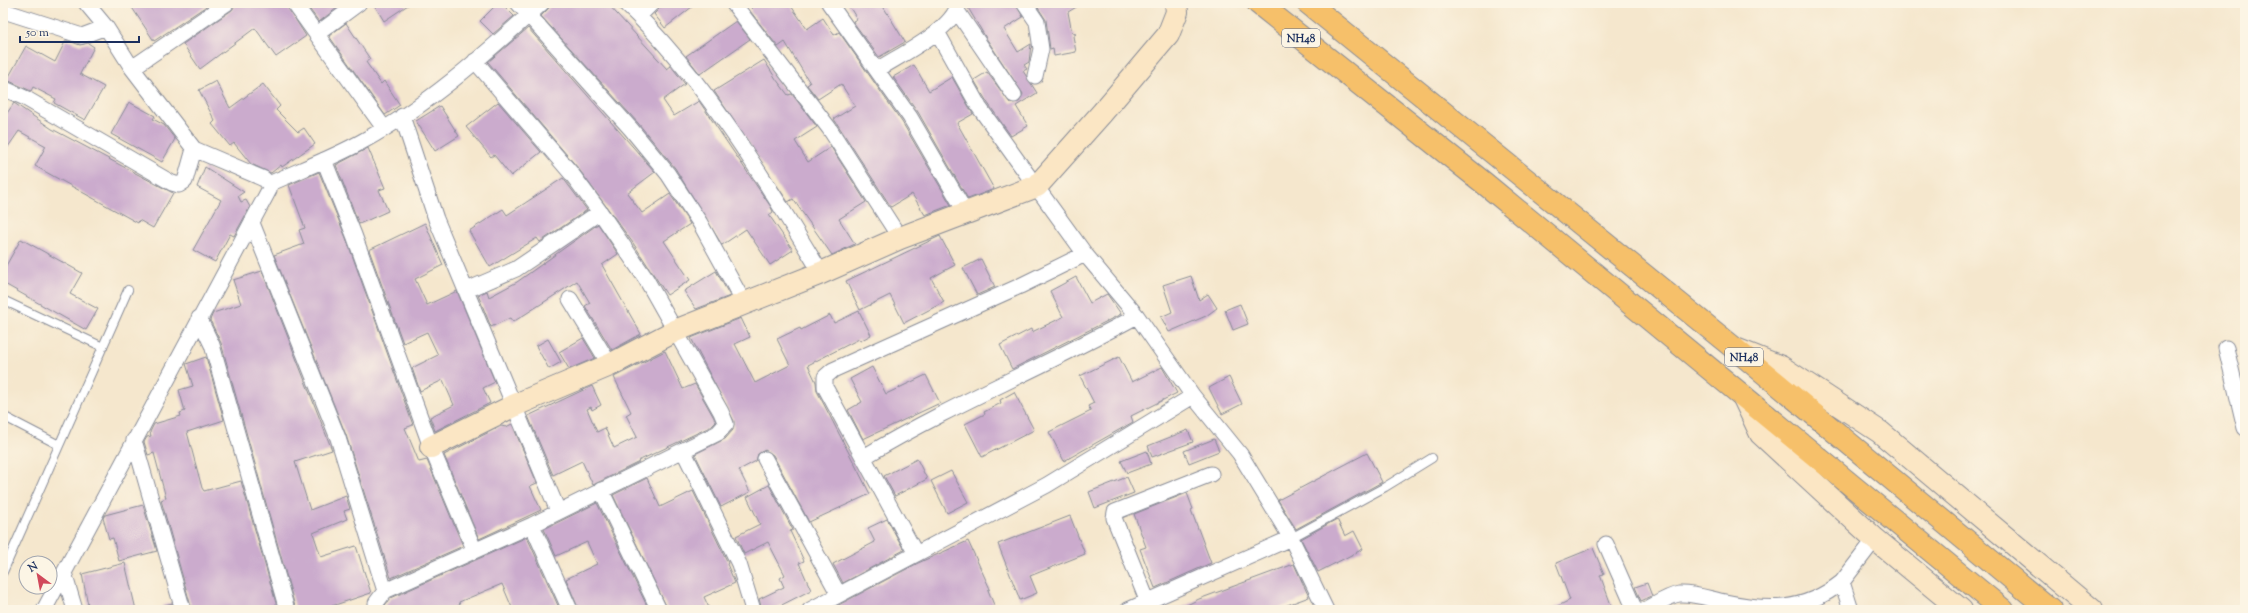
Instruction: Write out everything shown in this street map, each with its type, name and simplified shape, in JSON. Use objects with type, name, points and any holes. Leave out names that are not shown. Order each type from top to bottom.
[{"type":"highway","name":"NH48","points":[[1258,3],[1416,129],[2003,610]]},
{"type":"highway","name":"NH48","points":[[1308,3],[1734,348],[2050,610]]},
{"type":"street","points":[[44,610],[199,318],[269,190],[269,184],[264,179],[194,149],[132,68],[106,27],[86,3]]},
{"type":"street","points":[[132,68],[227,3]]},
{"type":"street","points":[[294,3],[384,128]]},
{"type":"street","points":[[317,34],[359,3]]},
{"type":"street","points":[[518,3],[631,129],[668,174],[700,223],[744,303]]},
{"type":"street","points":[[269,184],[324,160],[363,141],[384,128],[443,88],[542,3]]},
{"type":"street","points":[[625,3],[679,64],[726,124],[772,192],[821,273]]},
{"type":"street","points":[[638,16],[652,3]]},
{"type":"street","points":[[733,3],[829,128],[900,238]]},
{"type":"street","points":[[830,3],[910,118],[966,213]]},
{"type":"street","points":[[1024,3],[1037,22],[1041,49],[1035,76]]},
{"type":"street","points":[[431,447],[514,406],[610,365],[675,331],[821,273],[900,238],[1037,186],[1168,36],[1177,12],[1176,3]]},
{"type":"street","points":[[876,70],[937,32],[958,7],[1014,95]]},
{"type":"street","points":[[8,12],[82,36],[106,27]]},
{"type":"street","points":[[937,32],[979,107],[1086,254],[1137,316],[1193,396],[1240,454],[1290,538],[1326,610]]},
{"type":"street","points":[[378,610],[376,603],[385,591],[474,549],[532,525],[718,433],[726,424],[646,279],[600,212],[571,173],[475,61]]},
{"type":"street","points":[[3,88],[25,98],[172,183],[179,185],[185,181],[194,149]]},
{"type":"street","points":[[402,116],[436,220],[467,290],[558,511]]},
{"type":"street","points":[[324,160],[431,447],[474,549]]},
{"type":"street","points":[[467,290],[516,269],[600,212]]},
{"type":"street","points":[[252,223],[338,438],[385,591]]},
{"type":"street","points":[[916,554],[825,387],[825,377],[833,370],[1020,286],[1086,254]]},
{"type":"street","points":[[570,299],[610,365]]},
{"type":"street","points":[[864,457],[909,431],[1084,346],[1137,316]]},
{"type":"street","points":[[199,318],[212,345],[288,610]]},
{"type":"street","points":[[1734,348],[1781,367],[1880,432],[2092,610]]},
{"type":"street","points":[[2226,348],[2245,428]]},
{"type":"street","points":[[810,610],[1047,485],[1193,396]]},
{"type":"street","points":[[1743,396],[1761,434],[1876,539],[1961,610]]},
{"type":"street","points":[[134,440],[183,610]]},
{"type":"street","points":[[682,450],[739,564],[753,610]]},
{"type":"street","points":[[765,459],[839,595]]},
{"type":"street","points":[[1150,606],[1114,518],[1115,512],[1211,474]]},
{"type":"street","points":[[601,490],[659,610]]},
{"type":"street","points":[[532,525],[570,610]]},
{"type":"street","points":[[1128,610],[1150,606],[1290,538]]},
{"type":"street","points":[[1646,610],[1676,595],[1689,594],[1752,608],[1794,607],[1819,599],[1842,582],[1876,539]]},
{"type":"street","points":[[1606,544],[1635,610]]},
{"type":"street","points":[[64,573],[75,610]]},
{"type":"street","points":[[1842,582],[1852,610]]},
{"type":"lane","points":[[3,572],[128,290]]},
{"type":"lane","points":[[3,300],[103,347]]},
{"type":"lane","points":[[3,416],[59,445]]},
{"type":"lane","points":[[1290,538],[1385,487],[1432,458]]},
{"type":"building","points":[[129,3],[211,3],[154,41]]},
{"type":"building","points":[[236,3],[285,3],[306,36],[276,57],[255,28],[200,69],[183,44],[232,10]]},
{"type":"building","points":[[305,3],[333,3],[337,8],[319,22]]},
{"type":"building","points":[[373,3],[411,3],[384,21]]},
{"type":"building","points":[[498,3],[501,3],[514,16],[493,34],[480,21]]},
{"type":"building","points":[[551,3],[607,3],[667,69],[671,66],[685,84],[663,100],[674,116],[699,101],[771,207],[773,212],[769,215],[793,250],[770,265],[746,229],[722,245],[675,168],[638,123],[541,16],[548,9]]},
{"type":"building","points":[[665,3],[697,3],[665,28],[654,14]]},
{"type":"building","points":[[748,3],[789,3],[807,29],[823,18],[834,35],[839,32],[902,122],[951,205],[925,215],[912,194],[891,207],[834,119],[855,106],[841,84],[818,99],[807,85],[810,83],[785,42],[778,47],[750,11],[752,9]]},
{"type":"building","points":[[847,3],[881,3],[905,42],[879,57],[854,23],[853,21],[857,19]]},
{"type":"building","points":[[968,3],[1015,3],[1023,17],[1004,29],[1018,52],[1031,44],[1029,62],[1024,65],[1027,69],[1023,71],[1037,93],[1016,106],[1028,126],[1011,136],[987,102],[974,80],[987,72],[1010,103],[1019,102],[1023,94],[986,38],[967,6]]},
{"type":"building","points":[[1035,3],[1083,3],[1068,12],[1072,33],[1076,34],[1073,36],[1076,52],[1054,56],[1053,48],[1050,49],[1046,20]]},
{"type":"building","points":[[736,21],[750,39],[700,74],[686,56]]},
{"type":"building","points":[[346,23],[370,59],[366,62],[381,84],[384,81],[400,105],[385,115],[329,36]]},
{"type":"building","points":[[528,28],[655,172],[627,193],[642,213],[670,194],[690,224],[664,241],[690,280],[667,295],[633,243],[578,168],[488,62]]},
{"type":"building","points":[[66,40],[80,45],[88,43],[94,47],[80,74],[104,87],[85,120],[54,103],[56,99],[33,87],[31,91],[7,80],[26,46],[55,62]]},
{"type":"building","points":[[764,60],[788,95],[792,94],[817,127],[795,141],[808,162],[831,147],[866,202],[839,219],[855,244],[832,255],[793,199],[788,202],[714,91]]},
{"type":"building","points":[[914,65],[929,91],[952,77],[973,114],[957,123],[994,189],[968,199],[918,112],[893,77]]},
{"type":"building","points":[[216,81],[230,108],[263,84],[280,106],[276,110],[298,132],[304,128],[315,144],[271,173],[251,164],[234,143],[230,146],[212,124],[215,121],[199,90]]},
{"type":"building","points":[[129,102],[155,116],[153,119],[164,125],[175,139],[162,162],[111,134]]},
{"type":"building","points":[[498,102],[541,152],[511,176],[494,155],[491,157],[466,127]]},
{"type":"building","points":[[14,103],[52,129],[173,193],[153,228],[139,220],[138,223],[35,166],[46,146],[19,131],[3,154],[3,119]]},
{"type":"building","points":[[440,106],[459,136],[435,151],[416,121]]},
{"type":"building","points":[[368,148],[385,188],[379,190],[388,211],[359,224],[336,165]]},
{"type":"building","points":[[205,167],[244,192],[238,196],[241,202],[246,200],[250,207],[234,236],[230,234],[215,262],[193,250],[221,200],[197,187]]},
{"type":"building","points":[[319,172],[346,238],[413,425],[405,428],[419,462],[427,460],[463,546],[391,578],[346,435],[274,255],[304,244],[299,230],[305,228],[289,185]]},
{"type":"building","points":[[563,178],[587,210],[540,242],[537,238],[490,267],[469,231],[503,209],[507,215]]},
{"type":"building","points":[[425,223],[443,265],[415,279],[427,305],[457,291],[495,382],[483,388],[490,403],[435,431],[430,417],[454,405],[443,380],[420,391],[412,368],[438,355],[427,332],[403,343],[369,250]]},
{"type":"building","points":[[598,224],[618,254],[602,265],[641,334],[612,350],[585,306],[590,303],[577,281],[513,322],[510,318],[491,327],[478,295],[487,291],[489,297],[517,282]]},
{"type":"building","points":[[940,236],[955,265],[931,278],[944,302],[904,323],[890,295],[860,310],[846,281]]},
{"type":"building","points":[[21,239],[82,273],[70,294],[98,309],[86,330],[3,283],[3,271]]},
{"type":"building","points":[[981,259],[995,287],[977,295],[963,268]]},
{"type":"building","points":[[262,271],[332,450],[295,462],[310,510],[346,496],[350,509],[344,511],[347,519],[313,533],[321,557],[356,546],[371,593],[332,606],[333,610],[296,610],[221,343],[210,320],[213,313],[241,304],[233,280]]},
{"type":"building","points":[[716,271],[730,296],[696,309],[684,291]]},
{"type":"building","points":[[1191,276],[1199,300],[1208,294],[1217,308],[1206,316],[1169,332],[1161,317],[1172,312],[1163,285]]},
{"type":"building","points":[[1076,277],[1090,303],[1107,294],[1121,314],[1012,369],[1000,345],[1031,329],[1032,332],[1063,317],[1050,291]]},
{"type":"building","points":[[1240,304],[1248,324],[1233,330],[1225,310]]},
{"type":"building","points":[[859,311],[871,335],[860,341],[859,339],[808,365],[816,382],[817,391],[870,494],[809,522],[773,455],[765,450],[758,454],[756,461],[739,470],[750,492],[721,507],[695,454],[725,439],[733,430],[734,421],[691,338],[741,318],[750,337],[735,344],[755,383],[790,365],[777,339],[800,328],[801,330],[830,315],[834,323]]},
{"type":"building","points":[[583,338],[595,358],[569,369],[559,352]]},
{"type":"building","points":[[548,339],[561,362],[549,369],[536,346]]},
{"type":"building","points":[[665,351],[683,389],[695,384],[716,422],[712,426],[638,461],[639,462],[593,485],[582,461],[553,475],[528,416],[592,386],[601,405],[592,410],[591,407],[587,409],[597,432],[605,428],[614,448],[637,437],[626,415],[631,412],[614,377]]},
{"type":"building","points":[[206,357],[224,420],[187,432],[202,488],[204,491],[241,481],[278,610],[192,610],[161,500],[166,498],[154,453],[148,455],[144,442],[147,437],[151,436],[150,432],[154,424],[181,416],[180,413],[185,411],[179,390],[193,386],[186,364]]},
{"type":"building","points":[[1119,357],[1132,382],[1162,367],[1177,393],[1131,416],[1133,422],[1064,461],[1049,432],[1091,411],[1088,406],[1094,403],[1080,376]]},
{"type":"building","points":[[872,367],[886,394],[926,375],[940,403],[863,439],[848,410],[862,402],[850,379]]},
{"type":"building","points":[[1229,377],[1242,404],[1222,414],[1209,388]]},
{"type":"building","points":[[1014,392],[1034,430],[982,457],[965,424],[985,414],[984,412],[1001,403],[1000,400]]},
{"type":"building","points":[[512,424],[537,483],[530,486],[541,510],[479,539],[444,455],[501,426],[506,427]]},
{"type":"building","points":[[1188,430],[1193,442],[1152,457],[1148,446]]},
{"type":"building","points":[[1214,439],[1219,451],[1189,463],[1184,451]]},
{"type":"building","points":[[1147,451],[1151,464],[1127,473],[1121,461]]},
{"type":"building","points":[[1367,453],[1382,482],[1296,529],[1278,500]]},
{"type":"building","points":[[917,459],[927,479],[895,496],[884,476]]},
{"type":"building","points":[[951,471],[968,502],[947,513],[931,481]]},
{"type":"building","points":[[1127,477],[1134,493],[1095,508],[1089,492]]},
{"type":"building","points":[[647,478],[660,507],[693,491],[728,563],[727,564],[735,583],[704,597],[710,610],[668,610],[613,495]]},
{"type":"building","points":[[769,485],[793,530],[790,531],[804,561],[799,563],[811,590],[772,610],[762,610],[759,599],[784,587],[780,578],[785,575],[768,542],[744,554],[736,536],[760,524],[747,497]]},
{"type":"building","points":[[1187,493],[1193,509],[1191,510],[1211,563],[1155,588],[1140,549],[1146,547],[1134,514]]},
{"type":"building","points":[[597,503],[649,610],[579,610],[566,579],[597,564],[587,542],[556,556],[544,529]]},
{"type":"building","points":[[143,505],[157,551],[119,561],[113,538],[109,539],[103,518],[105,515]]},
{"type":"building","points":[[1070,516],[1085,554],[1030,576],[1037,593],[1020,600],[998,544]]},
{"type":"building","points":[[887,519],[904,550],[843,583],[833,564],[875,542],[868,528]]},
{"type":"building","points":[[1337,519],[1345,536],[1354,531],[1363,549],[1318,572],[1301,539]]},
{"type":"building","points":[[527,537],[560,610],[513,610],[502,584],[459,602],[460,605],[447,610],[386,610],[385,605],[391,598]]},
{"type":"building","points":[[968,541],[990,589],[988,590],[996,610],[829,610],[918,563]]},
{"type":"building","points":[[1593,548],[1604,574],[1600,575],[1613,610],[1550,610],[1570,600],[1556,563]]},
{"type":"building","points":[[125,563],[136,610],[89,610],[82,574]]},
{"type":"building","points":[[1294,564],[1309,597],[1274,610],[1177,610],[1199,599]]},
{"type":"building","points":[[1647,583],[1652,596],[1641,601],[1635,587]]},
{"type":"building","points":[[172,603],[174,610],[163,610],[162,606]]}]
